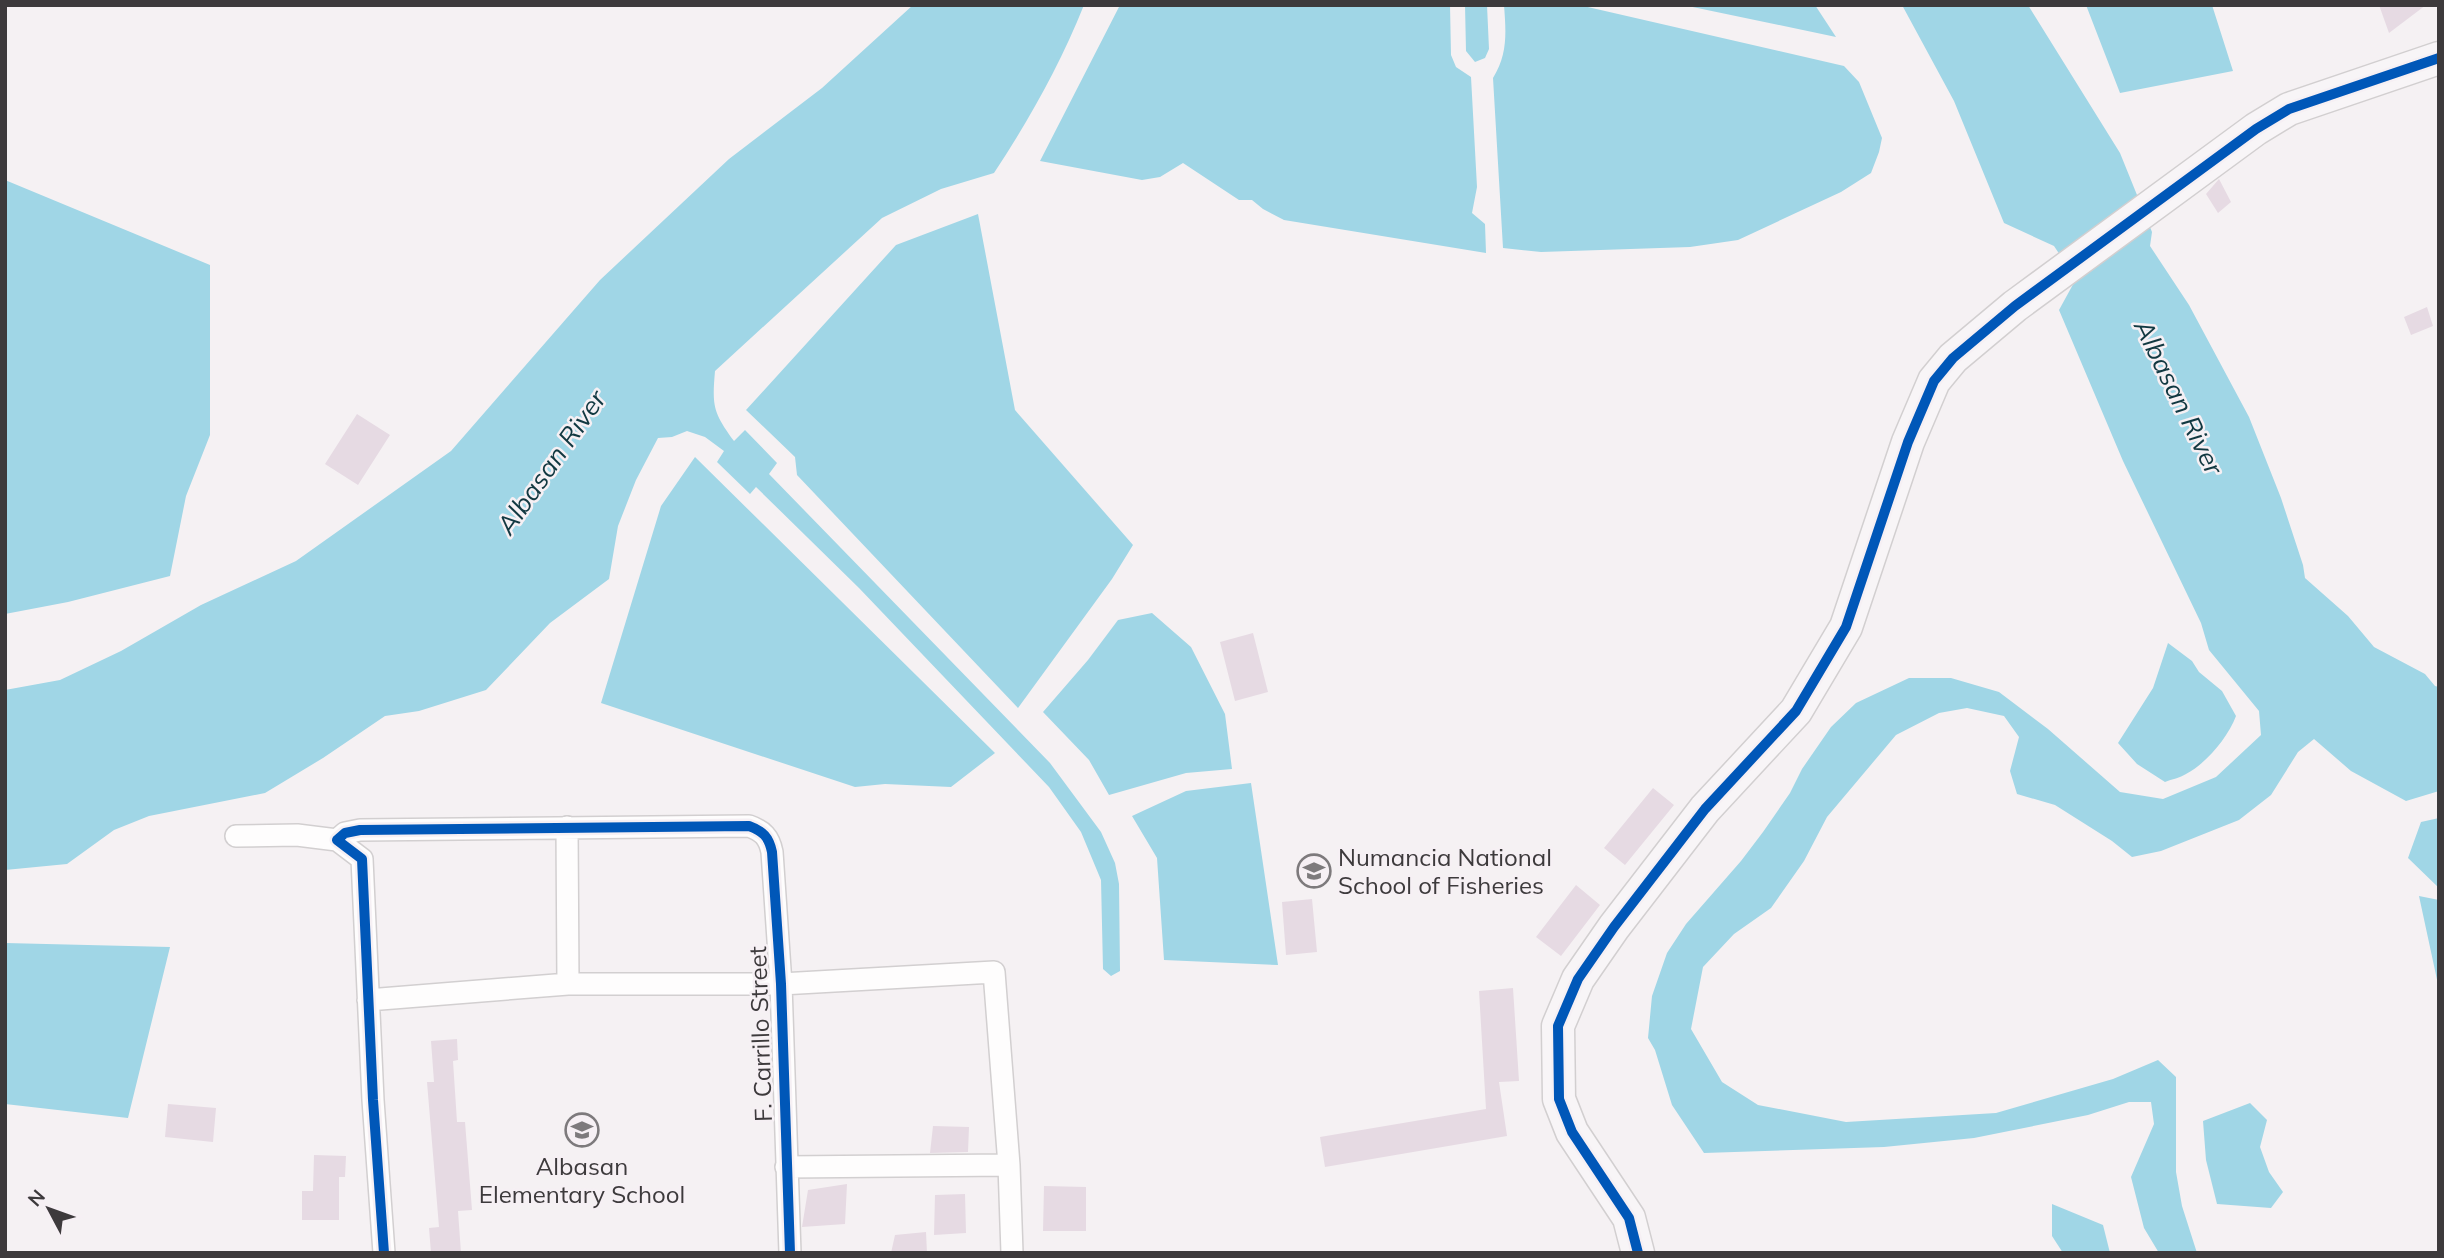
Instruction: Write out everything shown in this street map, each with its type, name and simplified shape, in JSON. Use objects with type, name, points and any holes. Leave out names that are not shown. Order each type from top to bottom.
[{"type":"street","points":[[1638,1253],[1629,1218],[1572,1132],[1559,1099],[1558,1026],[1578,979],[1614,927],[1705,809],[1796,711],[1846,627],[1908,442],[1934,381],[1953,358],[2004,314],[2256,129],[2288,109],[2439,58]]},
{"type":"street","name":"F. Carrillo Street","points":[[566,827],[749,826],[762,831],[770,841],[781,984],[790,1253]]},
{"type":"street","points":[[337,840],[345,833],[360,830],[566,827],[568,984]]},
{"type":"street","points":[[236,836],[297,835],[337,840],[362,859],[384,1253]]},
{"type":"street","points":[[368,1000],[568,984],[781,984],[994,972],[1009,1165],[1012,1253]]},
{"type":"street","points":[[786,1167],[1009,1165]]},
{"type":"water","name":"Albasan River","points":[[913,5],[1084,5],[1043,92],[994,173],[941,189],[882,218],[715,371],[716,408],[734,441],[745,430],[777,463],[769,474],[1050,763],[1101,832],[1115,863],[1119,884],[1120,971],[1111,976],[1103,969],[1101,880],[1081,832],[1049,787],[859,588],[756,487],[750,494],[717,462],[724,451],[705,437],[687,431],[672,437],[658,438],[636,480],[618,526],[609,579],[550,623],[486,690],[419,711],[385,716],[265,793],[149,816],[114,830],[67,864],[5,870],[5,690],[60,680],[121,651],[201,605],[296,561],[451,451],[600,280],[729,159],[822,88]]},
{"type":"water","points":[[1120,5],[1450,5],[1451,55],[1456,67],[1471,77],[1477,187],[1472,213],[1485,224],[1486,253],[1284,220],[1252,200],[1239,200],[1183,163],[1160,177],[1142,180],[1040,161]]},
{"type":"water","points":[[1465,5],[1487,5],[1489,49],[1485,58],[1475,62],[1466,51]]},
{"type":"water","points":[[1504,5],[1579,5],[1844,66],[1859,82],[1882,138],[1871,173],[1841,192],[1738,240],[1690,247],[1541,252],[1503,248],[1493,78],[1504,51]]},
{"type":"water","points":[[1683,5],[1815,5],[1836,37]]},
{"type":"water","name":"Albasan River","points":[[1902,5],[2028,5],[2120,153],[2152,232],[2150,246],[2189,305],[2249,417],[2281,498],[2305,578],[2348,616],[2374,647],[2425,674],[2439,687],[2439,791],[2406,801],[2351,771],[2314,739],[2298,752],[2271,795],[2239,820],[2161,851],[2132,857],[2055,805],[2017,794],[2010,771],[2019,737],[2004,716],[1967,708],[1939,713],[1896,735],[1827,817],[1804,861],[1771,908],[1734,934],[1703,967],[1691,1029],[1722,1082],[1758,1105],[1846,1122],[1996,1113],[2113,1079],[2158,1060],[2176,1077],[2176,1172],[2182,1206],[2197,1253],[2159,1253],[2144,1228],[2131,1177],[2154,1124],[2151,1102],[2129,1102],[2088,1115],[1974,1138],[1884,1147],[1704,1153],[1672,1105],[1655,1050],[1648,1038],[1652,996],[1667,953],[1686,924],[1763,832],[1831,727],[1856,703],[1909,678],[1951,678],[1999,692],[2048,729],[2120,792],[2163,799],[2216,777],[2261,735],[2259,711],[2209,650],[2201,623],[2123,461],[2059,310],[2076,279],[2054,246],[2004,223],[1954,101]]},
{"type":"water","points":[[2086,5],[2212,5],[2233,71],[2120,93]]},
{"type":"water","points":[[5,180],[210,265],[210,435],[186,496],[170,576],[68,602],[5,614]]},
{"type":"water","points":[[978,214],[1015,410],[1133,545],[1112,579],[1018,708],[797,475],[795,457],[746,410],[896,245]]},
{"type":"water","points":[[695,457],[995,753],[951,787],[885,784],[855,787],[601,703],[661,506]]},
{"type":"water","points":[[1152,613],[1191,647],[1225,714],[1232,769],[1186,773],[1109,795],[1089,760],[1043,712],[1118,620]]},
{"type":"water","points":[[2168,643],[2192,661],[2199,672],[2222,691],[2236,716],[2222,741],[2202,763],[2184,775],[2165,782],[2137,764],[2118,743],[2153,688]]},
{"type":"water","points":[[1251,783],[1278,965],[1164,960],[1157,858],[1132,816],[1186,791]]},
{"type":"water","points":[[2439,818],[2439,888],[2408,858],[2421,822]]},
{"type":"water","points":[[2419,896],[2439,900],[2439,989]]},
{"type":"water","points":[[5,943],[170,947],[128,1118],[5,1104]]},
{"type":"water","points":[[2250,1103],[2267,1120],[2260,1147],[2269,1172],[2283,1192],[2271,1208],[2217,1204],[2206,1160],[2203,1121]]},
{"type":"water","points":[[2052,1204],[2103,1225],[2110,1253],[2063,1253],[2052,1236]]},
{"type":"building","points":[[2379,5],[2426,5],[2389,33]]},
{"type":"building","points":[[2219,179],[2231,202],[2218,213],[2206,194]]},
{"type":"building","points":[[2427,307],[2433,326],[2411,335],[2404,317]]},
{"type":"building","points":[[357,414],[390,435],[358,485],[325,464]]},
{"type":"building","points":[[1253,633],[1268,692],[1235,701],[1220,642]]},
{"type":"building","points":[[1653,788],[1674,805],[1625,865],[1604,848]]},
{"type":"building","points":[[1576,885],[1600,905],[1561,956],[1536,937]]},
{"type":"building","points":[[1312,899],[1317,952],[1286,955],[1282,902]]},
{"type":"building","points":[[1513,988],[1519,1081],[1499,1082],[1507,1136],[1325,1167],[1320,1137],[1486,1109],[1479,991]]},
{"type":"building","points":[[457,1039],[458,1060],[453,1061],[457,1122],[465,1122],[472,1210],[458,1211],[461,1253],[431,1253],[429,1228],[439,1227],[427,1082],[434,1082],[431,1041]]},
{"type":"building","points":[[168,1104],[216,1108],[213,1142],[165,1137]]},
{"type":"building","points":[[933,1126],[969,1127],[968,1152],[930,1153]]},
{"type":"building","points":[[314,1155],[346,1156],[345,1177],[339,1177],[339,1220],[302,1220],[302,1191],[313,1191]]},
{"type":"building","points":[[847,1184],[845,1224],[802,1227],[808,1190]]},
{"type":"building","points":[[1044,1186],[1086,1187],[1086,1231],[1043,1231]]},
{"type":"building","points":[[965,1194],[966,1233],[934,1235],[935,1195]]},
{"type":"building","points":[[926,1232],[927,1253],[891,1253],[895,1235]]},
{"type":"cycle path","points":[[1638,1253],[1629,1218],[1572,1132],[1559,1099],[1558,1026],[1578,979],[1614,927],[1705,809],[1796,711],[1846,627],[1908,442],[1934,381],[1953,358],[2015,306],[2256,129],[2289,109],[2439,58]]},
{"type":"cycle path","points":[[384,1253],[373,1100],[362,859],[337,840],[345,833],[360,830],[749,826],[765,835],[772,852],[781,984],[790,1253]]},
{"type":"place","name":"Numancia National School of Fisheries","points":[[1314,871]]},
{"type":"place","name":"Albasan Elementary School","points":[[582,1130]]}]
